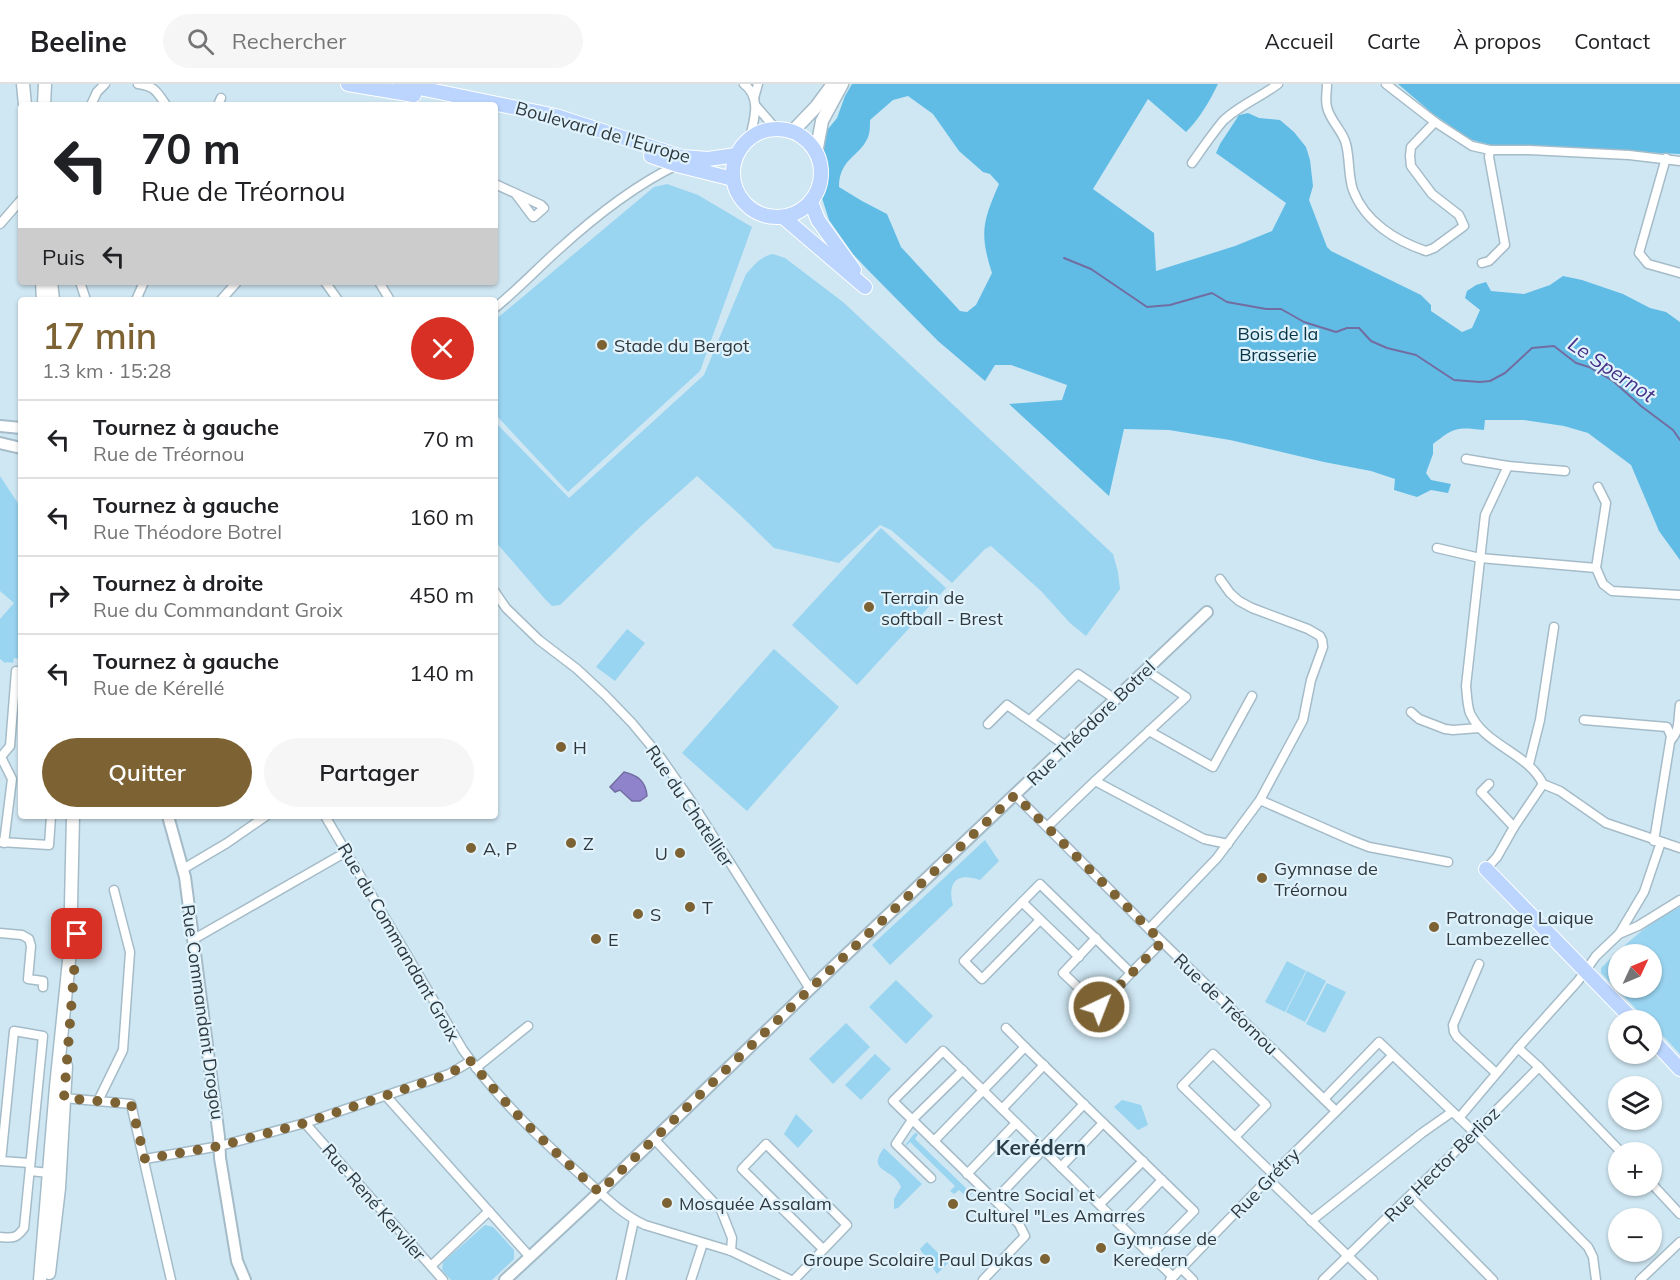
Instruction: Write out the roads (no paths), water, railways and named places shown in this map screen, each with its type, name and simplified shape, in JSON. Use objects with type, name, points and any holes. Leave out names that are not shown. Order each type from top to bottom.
[{"type":"main road","points":[[23,84],[25,102]]},
{"type":"main road","points":[[44,102],[45,84]]},
{"type":"main road","points":[[348,84],[454,102]]},
{"type":"main road","name":"Boulevard de l'Europe","points":[[400,84],[493,102]]},
{"type":"main road","points":[[792,132],[816,107],[833,84]]},
{"type":"main road","points":[[816,153],[822,121],[843,84]]},
{"type":"main road","name":"Boulevard de l'Europe","points":[[498,103],[556,116],[682,157],[708,159],[736,155]]},
{"type":"main road","name":"Boulevard de l'Europe","points":[[498,110],[559,124],[677,165],[733,179]]},
{"type":"main road","points":[[776,129],[792,132],[810,144],[820,165],[821,178],[811,202],[803,209],[783,217],[769,217],[756,213],[745,204],[737,193],[733,179],[733,167],[736,155],[750,138],[776,129]]},
{"type":"main road","points":[[783,217],[865,287],[818,220],[811,202]]},
{"type":"main road","points":[[40,1280],[70,951],[73,819]]},
{"type":"main road","points":[[48,1280],[59,1188],[76,951],[81,819]]},
{"type":"main road","points":[[1486,869],[1623,1010]]},
{"type":"main road","points":[[1662,1050],[1680,1069]]},
{"type":"street","points":[[92,102],[97,92],[105,84]]},
{"type":"street","points":[[138,84],[148,85],[156,90],[164,102]]},
{"type":"street","points":[[744,84],[750,88],[755,102],[776,129]]},
{"type":"street","points":[[750,138],[758,84]]},
{"type":"street","points":[[1192,163],[1224,120],[1278,84]]},
{"type":"street","points":[[1327,84],[1327,106],[1330,116],[1346,141],[1353,190],[1374,223],[1426,252],[1464,226],[1459,215],[1432,194],[1411,166],[1411,147],[1435,122]]},
{"type":"street","points":[[1386,84],[1435,122],[1472,146],[1490,150],[1629,155],[1680,161]]},
{"type":"street","points":[[1482,262],[1489,261],[1505,245],[1489,157],[1490,150]]},
{"type":"street","points":[[654,177],[655,158]]},
{"type":"street","points":[[1666,158],[1639,253],[1648,264],[1680,273]]},
{"type":"street","points":[[498,305],[570,239],[654,177],[677,165]]},
{"type":"street","points":[[498,185],[515,193]]},
{"type":"street","points":[[0,224],[18,203]]},
{"type":"street","points":[[224,297],[234,285]]},
{"type":"street","points":[[0,426],[18,428]]},
{"type":"street","points":[[0,443],[18,447]]},
{"type":"street","points":[[1466,459],[1508,466],[1565,471]]},
{"type":"street","points":[[1508,466],[1485,514],[1466,686],[1469,712],[1479,728],[1529,764],[1538,773],[1543,784],[1560,791],[1606,823],[1680,849]]},
{"type":"street","points":[[1598,488],[1606,503],[1596,568],[1603,584],[1612,591],[1680,595]]},
{"type":"street","points":[[1437,548],[1480,558],[1596,568]]},
{"type":"street","points":[[1149,929],[1217,858],[1260,800],[1303,720],[1314,672],[1323,647],[1320,636],[1308,629],[1252,608],[1230,593],[1220,579]]},
{"type":"street","name":"Rue du Chatellier","points":[[498,596],[506,608],[530,631],[578,669],[618,707],[661,758],[810,989]]},
{"type":"street","name":"Rue Théodore Botrel","points":[[505,1280],[1207,612]]},
{"type":"street","points":[[1529,764],[1540,720],[1554,627]]},
{"type":"street","points":[[1047,827],[1186,697],[1146,670]]},
{"type":"street","points":[[1030,720],[1078,674],[1115,699]]},
{"type":"street","points":[[18,679],[10,746],[0,758],[12,779],[2,842],[49,845],[51,819]]},
{"type":"street","points":[[1149,731],[1213,767],[1252,696]]},
{"type":"street","points":[[988,724],[1007,705],[1066,746]]},
{"type":"street","points":[[1671,740],[1680,729],[1680,705]]},
{"type":"street","points":[[1411,712],[1419,719],[1445,729],[1479,728]]},
{"type":"street","points":[[1584,720],[1666,727],[1671,736],[1657,842],[1644,892],[1619,934]]},
{"type":"street","points":[[1095,781],[1204,839],[1228,844]]},
{"type":"street","points":[[1489,784],[1481,792],[1514,827]]},
{"type":"street","points":[[1486,869],[1497,857],[1543,784]]},
{"type":"street","name":"Rue de Tréornou","points":[[1015,795],[1336,1111]]},
{"type":"street","points":[[1260,800],[1360,844],[1448,862]]},
{"type":"street","name":"Rue Commandant Drogou","points":[[169,819],[183,869],[228,1211],[237,1261],[245,1280]]},
{"type":"street","points":[[183,869],[263,819]]},
{"type":"street","name":"Rue du Commandant Groix","points":[[327,819],[452,1033],[473,1064],[528,1125],[599,1192],[634,1220],[731,1251],[793,1280]]},
{"type":"street","points":[[194,939],[346,852]]},
{"type":"street","points":[[1040,920],[982,979],[964,961],[1040,884],[1131,973]]},
{"type":"street","points":[[98,1101],[123,1050],[130,952],[114,890]]},
{"type":"street","points":[[1619,934],[1638,926],[1680,900]]},
{"type":"street","points":[[1022,902],[1079,957]]},
{"type":"street","points":[[0,933],[22,935],[29,939],[31,946],[28,979],[42,981],[43,987]]},
{"type":"street","name":"Rue Hector Berlioz","points":[[1311,1221],[1422,1133],[1456,1115],[1578,981],[1596,956],[1619,934]]},
{"type":"street","points":[[1096,938],[1063,973],[1099,1007],[1162,942]]},
{"type":"street","points":[[1479,964],[1453,1025],[1454,1032],[1496,1073]]},
{"type":"street","points":[[145,1159],[220,1146],[305,1123],[386,1096],[473,1064],[528,1026]]},
{"type":"street","points":[[1006,1028],[1194,1211],[1152,1255]]},
{"type":"street","points":[[0,1237],[13,1238],[19,1235],[24,1228],[30,1167],[43,1036],[14,1031],[1,1161],[30,1167],[50,1173]]},
{"type":"street","points":[[1324,1099],[1379,1042],[1475,1133],[1588,1247],[1593,1257],[1596,1280]]},
{"type":"street","points":[[934,1141],[1025,1047]]},
{"type":"street","points":[[1518,1048],[1611,1142]]},
{"type":"street","points":[[983,1280],[1025,1236],[1024,1232],[1019,1224],[892,1101],[943,1051],[1152,1255],[1172,1278]]},
{"type":"street","points":[[1235,1137],[1266,1105],[1213,1054],[1182,1086],[1235,1137],[1311,1221],[1373,1280]]},
{"type":"street","name":"Rue Grétry","points":[[1172,1278],[1392,1056]]},
{"type":"street","points":[[1002,1109],[1044,1065]]},
{"type":"street","name":"Rue Hector Berlioz","points":[[1323,1280],[1475,1133],[1539,1067]]},
{"type":"street","points":[[931,1178],[897,1144],[912,1120],[963,1070]]},
{"type":"street","points":[[386,1096],[530,1257]]},
{"type":"street","points":[[64,1098],[131,1104],[171,1280]]},
{"type":"street","points":[[994,1200],[1084,1104]]},
{"type":"street","name":"Rue René Kerviler","points":[[305,1123],[443,1280]]},
{"type":"street","points":[[967,1174],[1016,1123]]},
{"type":"street","points":[[1061,1167],[1103,1123]]},
{"type":"street","points":[[654,1139],[721,1210],[732,1238],[731,1251]]},
{"type":"street","points":[[793,1280],[847,1225],[766,1144],[741,1169],[823,1249]]},
{"type":"street","points":[[1100,1204],[1143,1161]]},
{"type":"street","points":[[1119,1224],[1162,1180]]},
{"type":"street","points":[[1662,1195],[1680,1214]]},
{"type":"street","points":[[1410,1196],[1493,1280]]},
{"type":"street","points":[[431,1266],[489,1211]]},
{"type":"street","points":[[621,1280],[634,1220]]},
{"type":"street","points":[[1640,1280],[1680,1242]]},
{"type":"street","points":[[691,1280],[703,1243]]},
{"type":"street","points":[[1181,1268],[1193,1280]]},
{"type":"waterway","name":"Le Spernot","points":[[1064,258],[1091,269],[1147,307],[1170,305],[1212,293],[1227,302],[1266,309],[1281,309],[1304,322],[1336,332],[1347,328],[1359,328],[1371,341],[1387,348],[1416,355],[1454,380],[1490,381],[1505,373],[1532,348],[1554,346],[1576,363],[1589,367],[1613,381],[1673,430],[1680,440]]},
{"type":"place","name":"Stade du Bergot","points":[[602,345]]},
{"type":"place","name":"Terrain de softball - Brest","points":[[869,607]]},
{"type":"place","name":"H","points":[[561,747]]},
{"type":"place","name":"Z","points":[[571,843]]},
{"type":"place","name":"A, P","points":[[471,848]]},
{"type":"place","name":"U","points":[[680,853]]},
{"type":"place","name":"Gymnase de Tréornou","points":[[1262,878]]},
{"type":"place","name":"T","points":[[690,907]]},
{"type":"place","name":"S","points":[[638,914]]},
{"type":"place","name":"Patronage Laique Lambezellec","points":[[1434,927]]},
{"type":"place","name":"E","points":[[596,939]]},
{"type":"place","name":"Mosquée Assalam","points":[[667,1203]]},
{"type":"place","name":"Centre Social et Culturel \"Les Amarres","points":[[953,1204]]},
{"type":"place","name":"Gymnase de Keredern","points":[[1101,1248]]},
{"type":"place","name":"Groupe Scolaire Paul Dukas","points":[[1045,1259]]},
{"type":"district","name":"Kerédern","points":[[1041,1147]]},
{"type":"park label","name":"Bois de la Brasserie","points":[[1278,343]]}]
